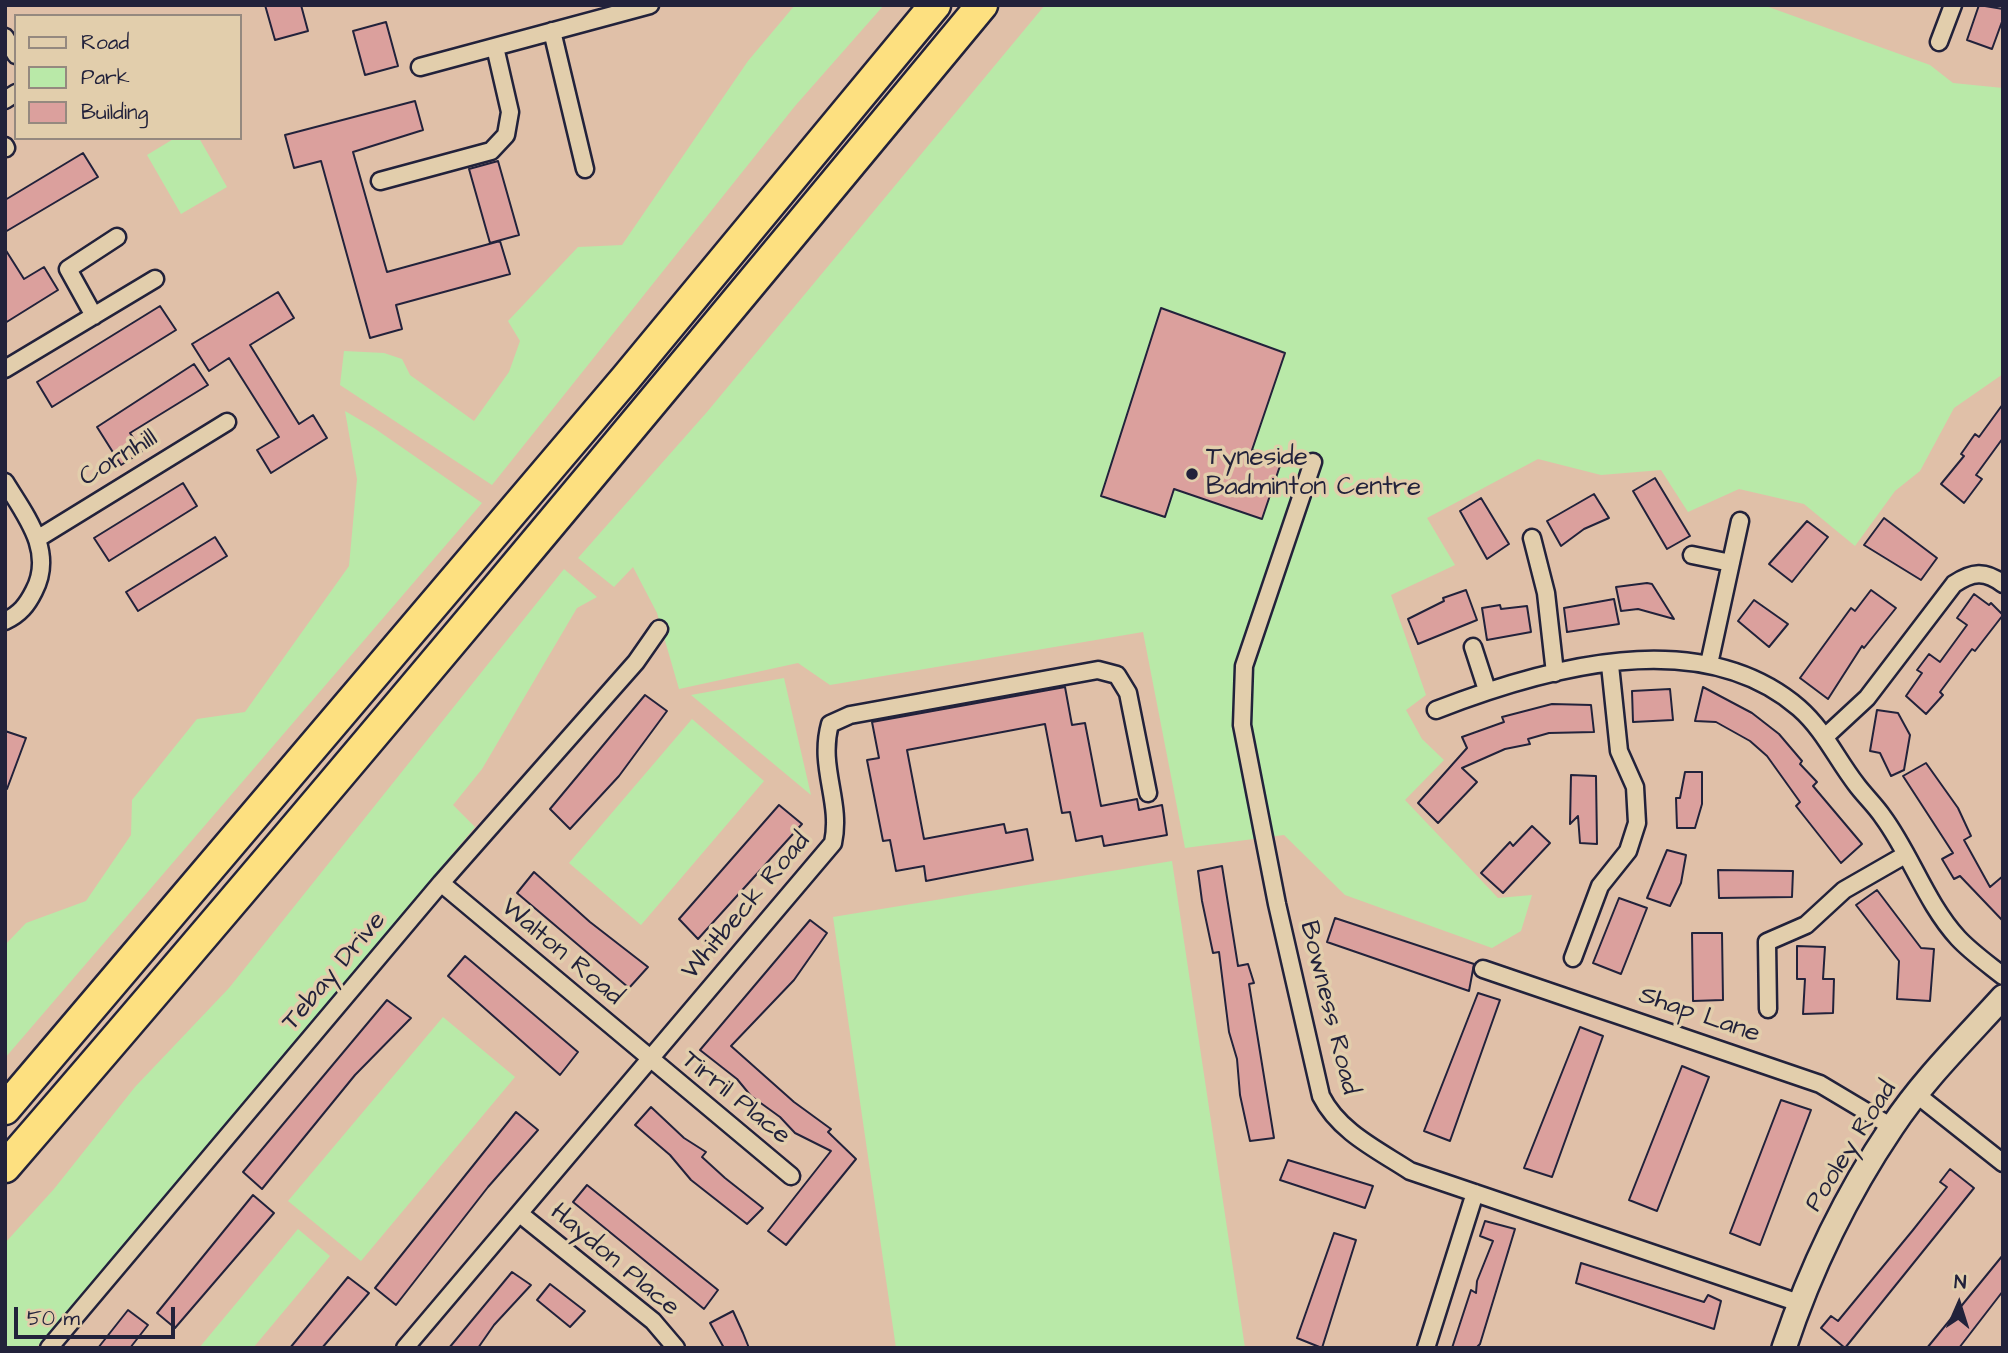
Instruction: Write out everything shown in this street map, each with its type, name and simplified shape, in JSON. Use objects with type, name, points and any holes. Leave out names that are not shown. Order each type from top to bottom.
[{"type":"highway","points":[[5,1109],[617,389],[935,5]]},
{"type":"highway","points":[[5,1167],[184,960],[610,454],[982,5]]},
{"type":"street","points":[[420,67],[650,5]]},
{"type":"street","points":[[1939,42],[1953,5]]},
{"type":"street","points":[[552,32],[585,169]]},
{"type":"street","points":[[380,181],[491,151],[506,135],[510,112],[495,47]]},
{"type":"street","points":[[94,316],[68,269],[117,237]]},
{"type":"street","points":[[5,369],[155,279]]},
{"type":"street","name":"Cornhill","points":[[37,538],[227,422]]},
{"type":"street","name":"Bowness Road","points":[[1313,463],[1244,666],[1242,725],[1276,904],[1321,1096],[1330,1114],[1361,1140],[1410,1171],[1799,1303]]},
{"type":"street","points":[[5,482],[37,538],[43,559],[38,585],[26,607],[7,621]]},
{"type":"street","points":[[1709,664],[1740,521]]},
{"type":"street","points":[[1532,538],[1546,593],[1555,673]]},
{"type":"street","points":[[1692,555],[1731,563]]},
{"type":"street","points":[[1826,736],[1867,698],[1954,584],[1970,573],[1991,575],[2003,584]]},
{"type":"street","name":"Tebay Drive","points":[[49,1348],[441,883],[636,662],[659,629]]},
{"type":"street","points":[[1473,647],[1487,690]]},
{"type":"street","points":[[1436,710],[1518,679],[1610,664],[1665,659],[1709,664],[1756,680],[1798,708],[1826,736],[1855,783],[1884,817],[1934,906],[1958,938],[2003,976]]},
{"type":"street","points":[[1573,958],[1600,886],[1628,851],[1637,823],[1635,787],[1619,751],[1610,664]]},
{"type":"street","name":"Whitbeck Road","points":[[405,1348],[833,843],[836,825],[824,747],[830,724],[850,715],[1098,670],[1117,675],[1128,692],[1148,793]]},
{"type":"street","points":[[1768,1009],[1767,942],[1806,925],[1844,890],[1905,855]]},
{"type":"street","name":"Walton Road","points":[[441,883],[649,1061]]},
{"type":"street","name":"Shap Lane","points":[[1483,969],[1820,1084],[1892,1127]]},
{"type":"street","name":"Pooley Road","points":[[1784,1348],[1799,1303],[1850,1195],[1892,1127],[1916,1094],[2003,997]]},
{"type":"street","name":"Tirril Place","points":[[649,1061],[791,1176]]},
{"type":"street","points":[[1916,1094],[2003,1163]]},
{"type":"street","points":[[1426,1348],[1475,1193]]},
{"type":"street","name":"Haydon Place","points":[[520,1214],[653,1321],[676,1348]]},
{"type":"green space","points":[[795,5],[884,5],[795,106],[492,485],[340,385],[344,351],[384,353],[402,359],[410,375],[474,421],[509,372],[520,341],[508,321],[578,247],[622,245],[748,61]]},
{"type":"green space","points":[[1045,5],[1763,5],[1930,65],[1953,83],[2003,88],[2003,374],[1954,408],[1920,471],[1895,491],[1855,546],[1804,504],[1739,489],[1688,512],[1661,470],[1601,475],[1538,459],[1427,518],[1455,565],[1391,595],[1426,695],[1406,710],[1422,739],[1444,760],[1405,800],[1498,898],[1532,895],[1521,931],[1492,948],[1345,895],[1284,835],[1185,848],[1143,632],[830,685],[798,663],[679,689],[657,613],[633,567],[614,587],[578,558],[707,412]]},
{"type":"green space","points":[[172,140],[200,140],[227,187],[181,214],[147,155]]},
{"type":"green space","points":[[345,411],[482,503],[5,1058],[5,945],[26,923],[86,901],[131,835],[132,800],[197,719],[245,712],[349,566],[357,479]]},
{"type":"green space","points":[[564,569],[597,597],[577,608],[482,769],[453,805],[475,827],[36,1348],[5,1348],[5,1243],[54,1189],[135,1087],[229,988]]},
{"type":"green space","points":[[784,678],[811,795],[691,695]]},
{"type":"green space","points":[[692,719],[764,781],[641,925],[569,863]]},
{"type":"green space","points":[[1172,861],[1245,1348],[896,1348],[833,917]]},
{"type":"green space","points":[[443,1017],[515,1077],[361,1261],[288,1201]]},
{"type":"green space","points":[[298,1229],[330,1256],[253,1348],[199,1348]]},
{"type":"building","points":[[265,5],[301,5],[308,31],[275,40]]},
{"type":"building","points":[[1979,5],[2003,9],[2003,19],[1992,49],[1967,40]]},
{"type":"building","points":[[386,22],[398,66],[365,75],[353,31]]},
{"type":"building","points":[[415,101],[423,130],[353,152],[387,272],[500,241],[510,274],[396,305],[402,329],[370,338],[321,161],[294,168],[285,135]]},
{"type":"building","points":[[83,153],[98,177],[5,232],[5,200]]},
{"type":"building","points":[[498,161],[519,235],[490,243],[469,169]]},
{"type":"building","points":[[5,249],[24,279],[44,267],[58,290],[5,323]]},
{"type":"building","points":[[278,292],[294,318],[250,345],[299,424],[313,415],[327,438],[271,473],[257,450],[279,437],[229,358],[209,371],[192,344]]},
{"type":"building","points":[[160,306],[176,330],[52,407],[37,382]]},
{"type":"building","points":[[1161,308],[1285,353],[1252,450],[1282,460],[1262,519],[1174,489],[1165,517],[1101,496]]},
{"type":"building","points":[[194,364],[208,385],[130,433],[142,452],[121,465],[97,427]]},
{"type":"building","points":[[2003,404],[2003,438],[1976,475],[1982,479],[1964,503],[1941,484],[1964,456],[1961,454],[1975,434],[1979,437]]},
{"type":"building","points":[[1655,478],[1690,536],[1667,549],[1633,491]]},
{"type":"building","points":[[183,483],[197,506],[109,561],[94,538]]},
{"type":"building","points":[[1594,494],[1609,518],[1584,529],[1561,546],[1547,521]]},
{"type":"building","points":[[1481,498],[1509,544],[1487,559],[1460,511]]},
{"type":"building","points":[[1884,518],[1937,558],[1921,580],[1864,545]]},
{"type":"building","points":[[1807,521],[1828,537],[1792,582],[1769,564]]},
{"type":"building","points":[[215,537],[227,556],[138,611],[126,592]]},
{"type":"building","points":[[1652,584],[1674,619],[1638,609],[1621,611],[1616,587]]},
{"type":"building","points":[[1466,590],[1477,620],[1418,644],[1408,619],[1444,601],[1443,598]]},
{"type":"building","points":[[1871,590],[1896,608],[1864,648],[1862,646],[1828,699],[1800,678],[1851,608],[1855,611]]},
{"type":"building","points":[[1974,594],[1989,605],[1991,603],[2003,615],[1975,651],[1972,649],[1940,692],[1943,695],[1926,714],[1906,696],[1922,673],[1917,670],[1929,654],[1940,662],[1967,625],[1957,618]]},
{"type":"building","points":[[1614,599],[1619,624],[1567,632],[1564,608]]},
{"type":"building","points":[[1754,600],[1788,624],[1769,647],[1738,621]]},
{"type":"building","points":[[1500,605],[1501,609],[1527,606],[1531,632],[1487,640],[1482,608]]},
{"type":"building","points":[[1065,687],[1072,725],[1085,723],[1101,806],[1137,799],[1139,810],[1162,805],[1167,835],[1104,846],[1102,836],[1076,841],[1070,812],[1062,813],[1045,724],[907,750],[924,839],[1004,824],[1006,833],[1027,829],[1033,860],[926,881],[924,866],[896,871],[890,840],[883,841],[867,760],[879,758],[872,722]]},
{"type":"building","points":[[1703,687],[1752,713],[1779,734],[1802,761],[1800,764],[1817,782],[1813,786],[1862,844],[1841,863],[1796,806],[1800,802],[1767,756],[1750,741],[1716,722],[1695,721]]},
{"type":"building","points":[[1670,689],[1673,720],[1633,722],[1632,691]]},
{"type":"building","points":[[645,695],[667,711],[619,776],[570,829],[550,809]]},
{"type":"building","points":[[1552,704],[1591,705],[1594,732],[1549,733],[1528,739],[1530,744],[1505,749],[1462,768],[1477,782],[1438,823],[1418,803],[1467,748],[1462,737],[1504,722],[1502,717]]},
{"type":"building","points":[[1877,710],[1898,713],[1910,735],[1904,770],[1891,776],[1880,753],[1870,751]]},
{"type":"building","points":[[5,731],[26,738],[7,789],[5,788]]},
{"type":"building","points":[[1926,763],[1958,808],[1971,836],[1964,840],[1990,887],[2003,876],[2003,921],[1960,876],[1954,879],[1942,859],[1953,853],[1903,776]]},
{"type":"building","points":[[1685,772],[1702,772],[1702,804],[1695,828],[1677,828],[1676,798],[1680,798]]},
{"type":"building","points":[[1571,775],[1596,776],[1597,844],[1580,843],[1578,816],[1570,824]]},
{"type":"building","points":[[779,805],[802,824],[698,939],[679,919]]},
{"type":"building","points":[[1532,826],[1550,843],[1503,893],[1481,873],[1510,842],[1513,846]]},
{"type":"building","points":[[1667,850],[1686,855],[1681,883],[1670,906],[1647,898]]},
{"type":"building","points":[[1222,866],[1238,966],[1248,964],[1254,983],[1249,984],[1274,1138],[1250,1141],[1240,1095],[1237,1059],[1229,1032],[1219,952],[1213,953],[1202,901],[1198,871]]},
{"type":"building","points":[[1718,870],[1793,871],[1792,897],[1719,898]]},
{"type":"building","points":[[534,872],[590,922],[648,967],[629,988],[517,893]]},
{"type":"building","points":[[1877,890],[1921,948],[1934,949],[1930,1001],[1897,999],[1899,961],[1856,905]]},
{"type":"building","points":[[1619,898],[1647,908],[1621,974],[1593,963]]},
{"type":"building","points":[[1335,918],[1474,964],[1469,991],[1327,942]]},
{"type":"building","points":[[810,920],[827,933],[794,980],[731,1046],[794,1102],[831,1129],[828,1132],[856,1159],[786,1245],[768,1231],[831,1151],[795,1133],[780,1117],[751,1096],[737,1079],[700,1050]]},
{"type":"building","points":[[1692,933],[1722,933],[1723,1000],[1693,1001]]},
{"type":"building","points":[[1797,946],[1825,947],[1823,979],[1834,979],[1833,1013],[1803,1014],[1805,979],[1797,979]]},
{"type":"building","points":[[465,956],[578,1052],[560,1075],[448,976]]},
{"type":"building","points":[[1478,993],[1500,1000],[1450,1141],[1424,1131]]},
{"type":"building","points":[[387,1000],[411,1018],[355,1075],[262,1189],[243,1172]]},
{"type":"building","points":[[1580,1027],[1603,1036],[1552,1177],[1524,1168]]},
{"type":"building","points":[[1682,1066],[1709,1077],[1657,1211],[1629,1200]]},
{"type":"building","points":[[1781,1100],[1811,1110],[1760,1245],[1730,1233]]},
{"type":"building","points":[[651,1107],[684,1138],[706,1152],[702,1157],[763,1208],[747,1224],[691,1180],[670,1155],[635,1125]]},
{"type":"building","points":[[516,1112],[538,1130],[488,1187],[396,1305],[375,1288]]},
{"type":"building","points":[[1288,1160],[1373,1186],[1365,1208],[1280,1180]]},
{"type":"building","points":[[1950,1169],[1974,1188],[1845,1348],[1821,1328],[1831,1316],[1838,1321],[1913,1230],[1947,1187],[1940,1182]]},
{"type":"building","points":[[587,1185],[718,1290],[704,1309],[573,1202]]},
{"type":"building","points":[[253,1195],[274,1213],[175,1328],[157,1313]]},
{"type":"building","points":[[1485,1221],[1515,1229],[1480,1344],[1476,1348],[1452,1348],[1471,1290],[1476,1293],[1477,1281],[1493,1241],[1480,1236]]},
{"type":"building","points":[[1334,1233],[1356,1240],[1322,1348],[1297,1338]]},
{"type":"building","points":[[2003,1255],[2003,1291],[1959,1348],[1927,1348]]},
{"type":"building","points":[[1581,1263],[1704,1302],[1708,1295],[1721,1301],[1714,1329],[1576,1283]]},
{"type":"building","points":[[512,1272],[531,1285],[494,1325],[478,1348],[449,1348]]},
{"type":"building","points":[[348,1277],[369,1293],[322,1348],[290,1348]]},
{"type":"building","points":[[550,1284],[585,1311],[570,1327],[537,1300]]},
{"type":"building","points":[[128,1310],[148,1325],[130,1348],[98,1348]]},
{"type":"building","points":[[733,1311],[749,1348],[724,1348],[710,1323]]},
{"type":"place","name":"Tyneside Badminton Centre","points":[[1192,474]]}]
